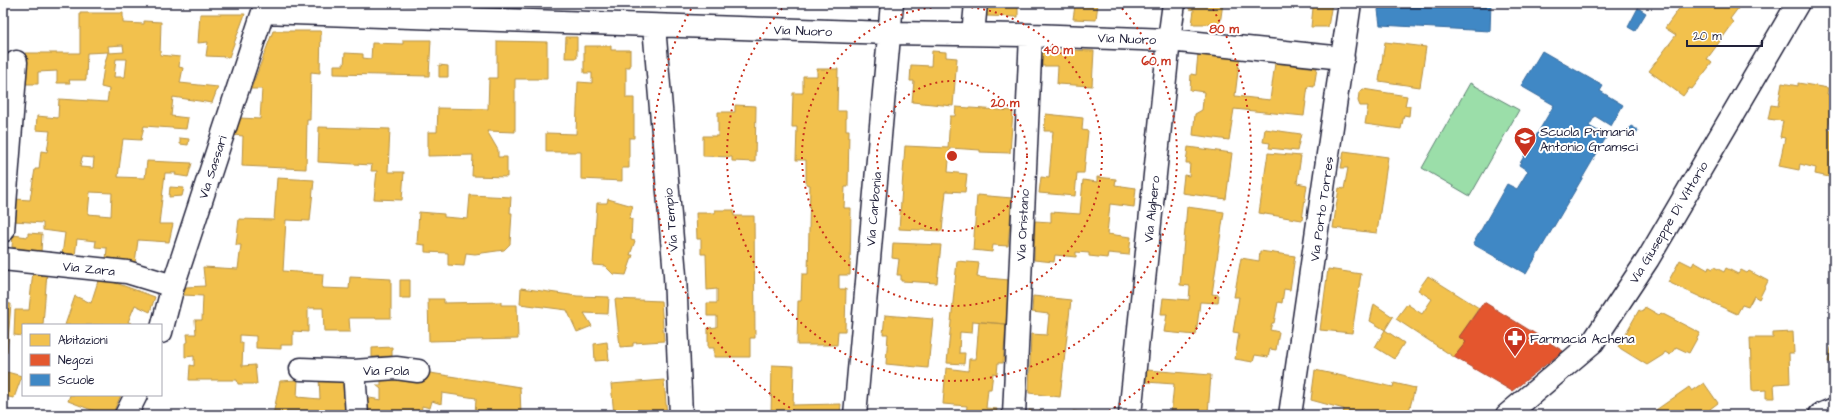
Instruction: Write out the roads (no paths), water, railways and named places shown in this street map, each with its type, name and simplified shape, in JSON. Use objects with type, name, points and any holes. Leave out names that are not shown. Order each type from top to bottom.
[{"type":"street","name":"Via Carbonia","points":[[855,415],[892,3]]},
{"type":"street","points":[[973,34],[976,3]]},
{"type":"street","name":"Via Alghero","points":[[1130,415],[1168,40],[1174,3]]},
{"type":"street","name":"Via Porto Torres","points":[[1290,415],[1350,3]]},
{"type":"street","name":"Via Giuseppe Di Vittorio","points":[[1507,415],[1593,342],[1648,259],[1798,3]]},
{"type":"street","name":"Via Nuoro","points":[[264,8],[654,26],[889,33],[1031,35],[1168,40],[1343,58]]},
{"type":"street","name":"Via Sassari","points":[[162,328],[173,286],[264,8]]},
{"type":"street","name":"Via Tempio","points":[[654,26],[675,275],[681,415]]},
{"type":"street","name":"Via Oristano","points":[[1014,415],[1031,35]]},
{"type":"street","points":[[3,231],[16,62]]},
{"type":"street","name":"Via Zara","points":[[3,259],[127,272],[173,286]]},
{"type":"street","name":"Via Pola","points":[[301,369],[354,371],[396,368],[418,371]]},
{"type":"street","name":"Via Pola","points":[[354,371],[357,415]]},
{"type":"street","points":[[126,415],[136,396]]},
{"type":"street","points":[[1820,415],[1834,409]]},
{"type":"place","name":"Scuola Primaria Antonio Gramsci","points":[[1525,158]]},
{"type":"place","name":"Farmacia Achena","points":[[1515,358]]}]
